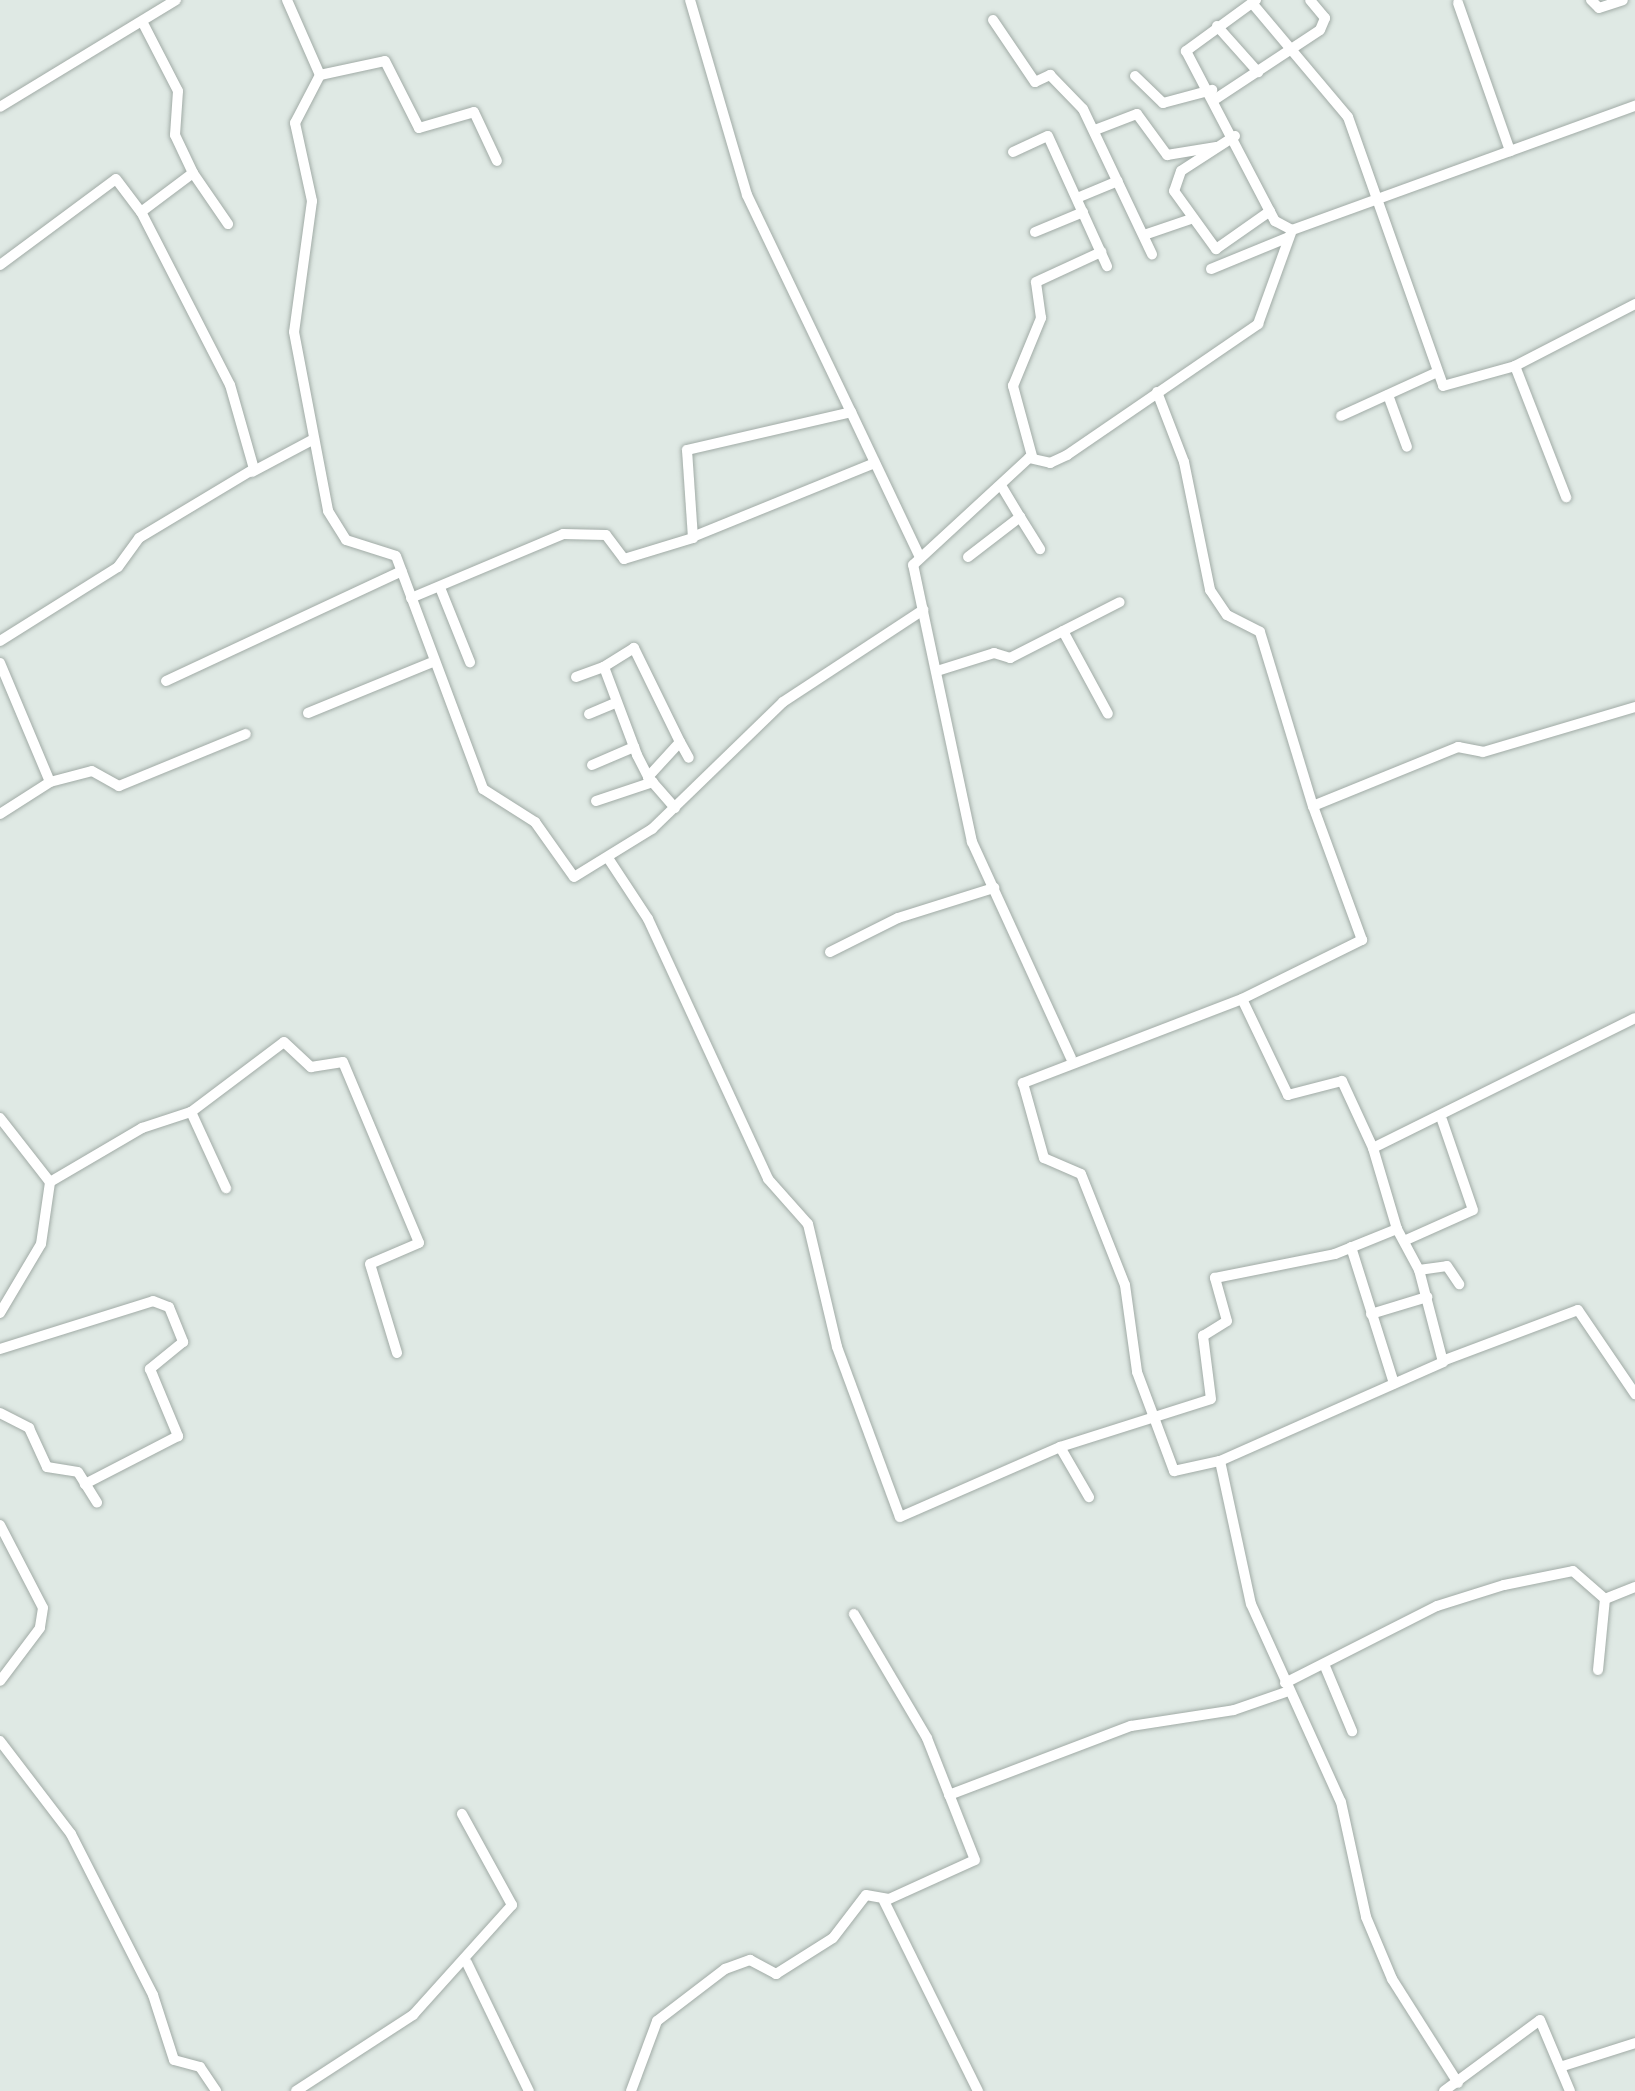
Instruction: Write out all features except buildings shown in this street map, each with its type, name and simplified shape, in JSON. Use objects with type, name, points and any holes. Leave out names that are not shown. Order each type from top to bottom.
[{"type":"street","points":[[0,107],[144,25],[176,0]]},
{"type":"street","points":[[287,0],[320,75]]},
{"type":"street","points":[[690,0],[747,195],[919,555],[924,610],[972,842],[1071,1058]]},
{"type":"street","points":[[1135,76],[1168,104],[1214,94],[1258,72],[1324,24],[1310,0]]},
{"type":"street","points":[[1591,0],[1599,8],[1624,0]]},
{"type":"street","points":[[1290,233],[1270,212],[1214,94],[1186,51],[1254,2],[1346,114],[1380,197],[1434,374],[1456,388],[1515,366],[1635,304]]},
{"type":"street","points":[[1458,2],[1510,151]]},
{"type":"street","points":[[993,20],[1035,82],[1050,75],[1095,130],[1152,254]]},
{"type":"street","points":[[144,25],[178,91],[175,135],[193,172],[228,224]]},
{"type":"street","points":[[1216,26],[1258,72]]},
{"type":"street","points":[[320,75],[385,62],[419,128],[474,112],[497,161]]},
{"type":"street","points":[[320,75],[294,124],[312,181],[312,255],[294,332],[314,439],[337,529],[386,549],[402,570],[483,789],[535,822],[574,877],[608,858],[675,808],[783,702],[924,610]]},
{"type":"street","points":[[1211,269],[1380,197],[1635,106]]},
{"type":"street","points":[[1095,130],[1137,114],[1167,156],[1217,147]]},
{"type":"street","points":[[1013,152],[1048,136],[1107,266]]},
{"type":"street","points":[[1235,136],[1174,180],[1191,219],[1222,250],[1270,212]]},
{"type":"street","points":[[141,212],[193,172]]},
{"type":"street","points":[[0,265],[116,179],[141,212],[230,384],[252,472]]},
{"type":"street","points":[[1077,198],[1118,181]]},
{"type":"street","points":[[1035,232],[1083,212]]},
{"type":"street","points":[[1144,234],[1191,219]]},
{"type":"street","points":[[1032,456],[1054,462],[1258,324],[1290,233]]},
{"type":"street","points":[[1032,456],[1013,386],[1041,318],[1036,282],[1101,252]]},
{"type":"street","points":[[1515,366],[1566,497]]},
{"type":"street","points":[[1341,416],[1434,374]]},
{"type":"street","points":[[1157,392],[1184,462],[1210,590],[1221,610],[1260,632],[1313,806],[1362,940],[1242,1000],[1071,1058],[1023,1086],[1044,1158],[1081,1174],[1118,1266],[1152,1420],[1177,1474],[1220,1461],[1445,1360],[1578,1310],[1635,1394]]},
{"type":"street","points":[[1388,396],[1407,446]]},
{"type":"street","points":[[695,536],[686,450],[851,412]]},
{"type":"street","points":[[0,640],[118,567],[139,538],[314,439]]},
{"type":"street","points":[[919,555],[1032,456]]},
{"type":"street","points":[[412,598],[441,590],[563,534],[606,534],[624,559],[695,536],[875,463]]},
{"type":"street","points":[[1001,484],[1040,549]]},
{"type":"street","points":[[968,557],[1020,517]]},
{"type":"street","points":[[166,680],[402,570]]},
{"type":"street","points":[[441,590],[470,662]]},
{"type":"street","points":[[938,672],[994,653],[1010,658],[1120,602]]},
{"type":"street","points":[[1063,631],[1108,714]]},
{"type":"street","points":[[576,677],[640,650],[689,758]]},
{"type":"street","points":[[308,712],[433,662]]},
{"type":"street","points":[[0,663],[50,782]]},
{"type":"street","points":[[604,667],[650,779],[675,808]]},
{"type":"street","points":[[589,714],[617,702]]},
{"type":"street","points":[[1313,806],[1458,747],[1482,752],[1635,707]]},
{"type":"street","points":[[0,814],[50,782],[92,771],[119,786],[246,734]]},
{"type":"street","points":[[596,801],[650,779],[680,742]]},
{"type":"street","points":[[592,765],[634,747]]},
{"type":"street","points":[[608,858],[648,919],[768,1179],[808,1224],[837,1346],[895,1515],[1060,1447],[1213,1397],[1203,1336],[1227,1322],[1215,1278],[1351,1248],[1398,1228]]},
{"type":"street","points":[[830,952],[898,918],[994,888]]},
{"type":"street","points":[[1242,1000],[1288,1094],[1342,1081],[1373,1148],[1398,1228],[1420,1270],[1445,1360]]},
{"type":"street","points":[[1373,1148],[1442,1120],[1635,1018]]},
{"type":"street","points":[[50,1182],[191,1112],[280,1043],[311,1066],[341,1060],[419,1243],[370,1264],[397,1352]]},
{"type":"street","points":[[191,1112],[226,1188]]},
{"type":"street","points":[[0,1118],[50,1182],[41,1244],[0,1313]]},
{"type":"street","points":[[1406,1240],[1473,1210],[1442,1120]]},
{"type":"street","points":[[1351,1248],[1394,1383]]},
{"type":"street","points":[[1420,1270],[1447,1266],[1460,1284]]},
{"type":"street","points":[[1371,1314],[1426,1296]]},
{"type":"street","points":[[0,1349],[153,1301],[169,1307],[183,1342],[150,1369],[178,1436],[85,1484]]},
{"type":"street","points":[[0,1414],[28,1428],[47,1467],[72,1468],[97,1502]]},
{"type":"street","points":[[1060,1447],[1089,1498]]},
{"type":"street","points":[[1220,1461],[1241,1526],[1243,1580],[1341,1802],[1366,1916],[1392,1979],[1458,2083]]},
{"type":"street","points":[[0,1525],[42,1608],[40,1628],[0,1681]]},
{"type":"street","points":[[949,1795],[1131,1726],[1234,1710],[1287,1687],[1437,1606],[1557,1571],[1578,1572],[1604,1599],[1598,1670]]},
{"type":"street","points":[[1604,1599],[1635,1588]]},
{"type":"street","points":[[632,2091],[657,2021],[700,1987],[742,1961],[776,1974],[835,1936],[866,1895],[884,1900],[975,1860],[927,1738],[854,1614]]},
{"type":"street","points":[[1324,1664],[1352,1731]]},
{"type":"street","points":[[0,1741],[71,1834],[153,1994],[174,2060],[200,2066],[216,2091]]},
{"type":"street","points":[[296,2091],[414,2015],[467,1963],[512,1905],[462,1814]]},
{"type":"street","points":[[884,1900],[978,2091]]},
{"type":"street","points":[[467,1963],[529,2091]]},
{"type":"street","points":[[1444,2091],[1540,2020],[1563,2066],[1570,2091]]},
{"type":"street","points":[[1563,2066],[1635,2043]]}]
